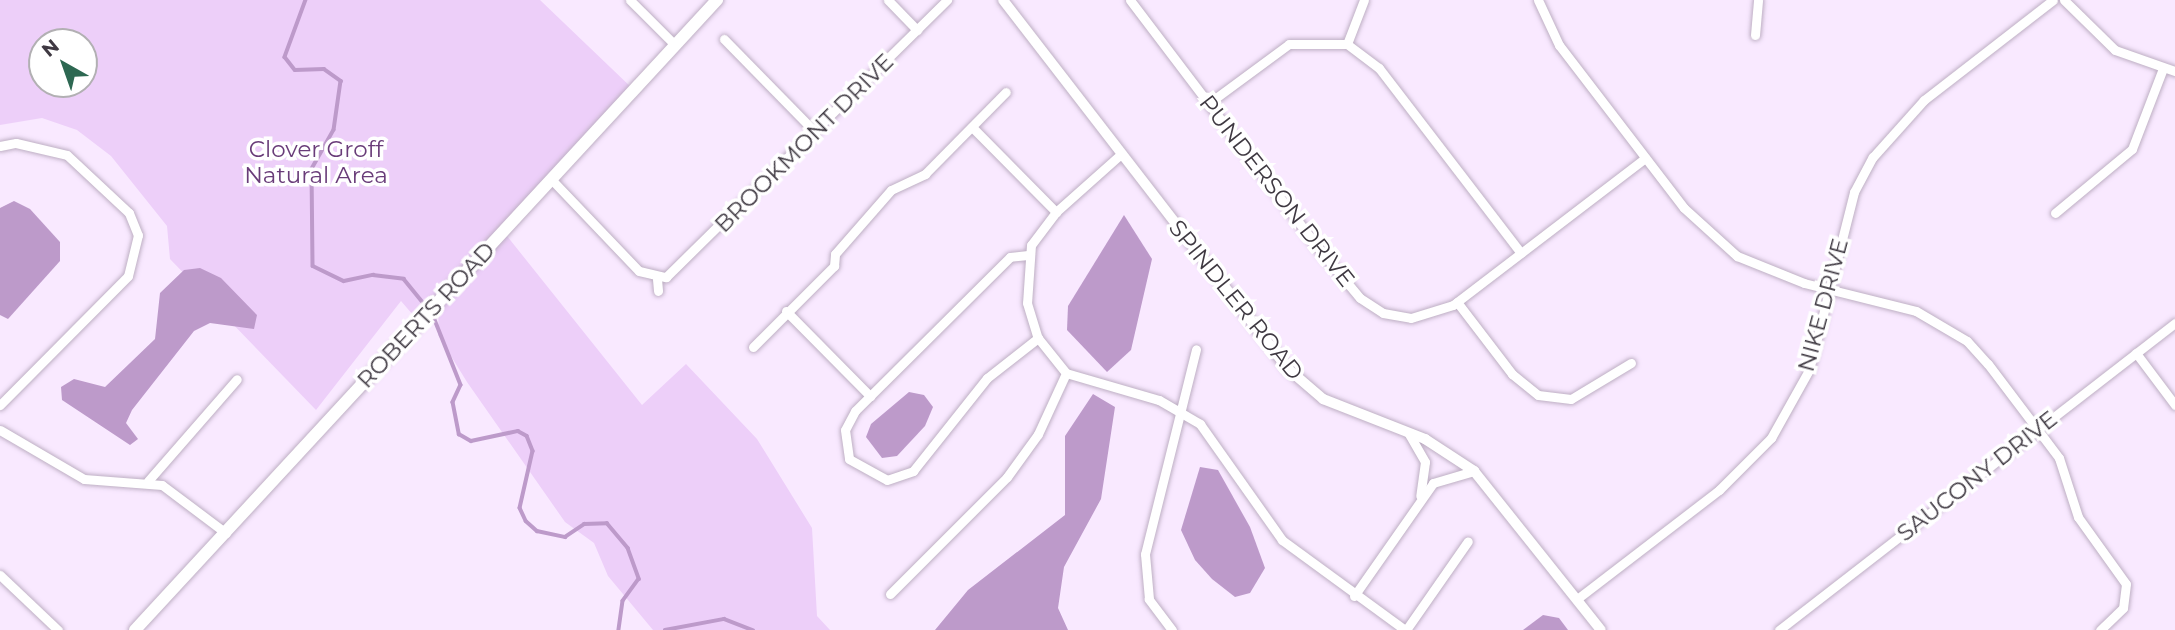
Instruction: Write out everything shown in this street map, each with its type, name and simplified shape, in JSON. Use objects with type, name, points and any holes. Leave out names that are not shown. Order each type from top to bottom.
[{"type":"main road","name":"ROBERTS ROAD","points":[[135,630],[717,0]]},
{"type":"street","points":[[630,0],[675,46]]},
{"type":"street","points":[[888,0],[917,30]]},
{"type":"street","name":"BROOKMONT DRIVE","points":[[657,279],[674,271],[947,0]]},
{"type":"street","name":"SPINDLER ROAD","points":[[1003,0],[1296,378],[1343,410],[1409,434],[1474,471],[1601,630]]},
{"type":"street","name":"PUNDERSON DRIVE","points":[[1130,0],[1360,298],[1383,313],[1411,318],[1457,302],[1645,158]]},
{"type":"street","points":[[1347,44],[1364,0]]},
{"type":"street","points":[[1538,0],[1559,45],[1645,158],[1684,208],[1737,256],[1830,289],[1916,311],[1944,325],[1988,363],[2059,458],[2078,517],[2122,576],[2127,597],[2100,630]]},
{"type":"street","points":[[1755,35],[1758,0]]},
{"type":"street","name":"NIKE DRIVE","points":[[1577,599],[1719,490],[1771,438],[1809,370],[1854,192],[1872,157],[1924,100],[2053,0]]},
{"type":"street","points":[[2064,0],[2115,50],[2162,71],[2175,71]]},
{"type":"street","points":[[724,39],[815,132]]},
{"type":"street","points":[[1209,103],[1289,44],[1347,44],[1379,68],[1521,253]]},
{"type":"street","points":[[2055,213],[2132,149],[2162,71]]},
{"type":"street","points":[[753,347],[786,311],[834,266],[835,254],[891,190],[925,174],[1006,92]]},
{"type":"street","points":[[971,127],[1056,212]]},
{"type":"street","points":[[0,146],[16,143],[67,155],[129,213],[138,235],[128,276],[0,405]]},
{"type":"street","points":[[1121,154],[1056,212],[1028,255],[1027,303],[1038,338],[1066,373],[1159,400],[1183,414],[1217,442],[1282,541],[1354,596],[1406,630],[1468,541]]},
{"type":"street","points":[[551,179],[639,271],[657,279],[658,291]]},
{"type":"street","points":[[1028,255],[1010,257],[870,396],[845,430],[849,459],[868,474],[899,478],[929,457],[1009,356],[1038,338]]},
{"type":"street","points":[[1457,302],[1513,374],[1538,395],[1571,399],[1631,363]]},
{"type":"street","points":[[786,311],[870,396]]},
{"type":"street","name":"SAUCONY DRIVE","points":[[1779,630],[1790,627],[2175,323]]},
{"type":"street","points":[[1172,630],[1149,599],[1145,554],[1183,414],[1196,349]]},
{"type":"street","points":[[2136,354],[2175,405]]},
{"type":"street","points":[[890,594],[1007,477],[1038,433],[1066,373]]},
{"type":"street","points":[[148,481],[237,379]]},
{"type":"street","points":[[0,430],[84,479],[148,481],[226,533]]},
{"type":"street","points":[[1409,434],[1425,462],[1420,498]]},
{"type":"street","points":[[1354,596],[1420,498],[1443,476],[1474,471]]},
{"type":"street","points":[[0,575],[58,630]]},
{"type":"green space","name":"Clover Groff Natural Area","points":[[0,0],[540,0],[634,90],[503,231],[642,405],[686,364],[757,439],[812,528],[817,616],[830,630],[653,630],[608,576],[594,543],[565,522],[467,382],[438,335],[439,301],[419,322],[401,301],[316,410],[170,259],[167,226],[111,156],[77,130],[42,118],[0,125]]},
{"type":"shaded area","points":[[14,201],[30,209],[60,242],[60,261],[8,319],[0,315],[0,208]]},
{"type":"shaded area","points":[[1124,215],[1152,259],[1131,350],[1107,372],[1067,330],[1068,306]]},
{"type":"shaded area","points":[[200,268],[221,278],[257,315],[254,329],[210,323],[194,331],[132,410],[126,423],[138,439],[130,445],[62,400],[61,387],[74,379],[105,387],[155,339],[160,293],[184,270]]},
{"type":"shaded area","points":[[909,392],[924,395],[933,407],[925,426],[897,456],[882,458],[866,437],[871,424]]},
{"type":"shaded area","points":[[1093,394],[1115,407],[1101,499],[1064,567],[1058,608],[1068,630],[935,630],[968,590],[1065,515],[1065,436]]},
{"type":"shaded area","points":[[1200,467],[1218,470],[1250,527],[1265,568],[1250,593],[1235,597],[1212,579],[1195,560],[1181,530]]},
{"type":"shaded area","points":[[1543,615],[1559,618],[1568,630],[1523,630]]},
{"type":"waterway","points":[[306,0],[285,57],[295,70],[324,69],[341,81],[334,130],[312,169],[313,266],[344,281],[373,275],[404,279],[428,309]]},
{"type":"waterway","points":[[433,315],[461,385],[453,402],[459,434],[471,441],[518,431],[527,436],[533,451],[520,508],[526,521],[537,531],[565,537],[584,524],[607,523],[628,548],[639,579],[623,601],[619,630]]},
{"type":"waterway","points":[[665,630],[724,619],[753,630]]}]
